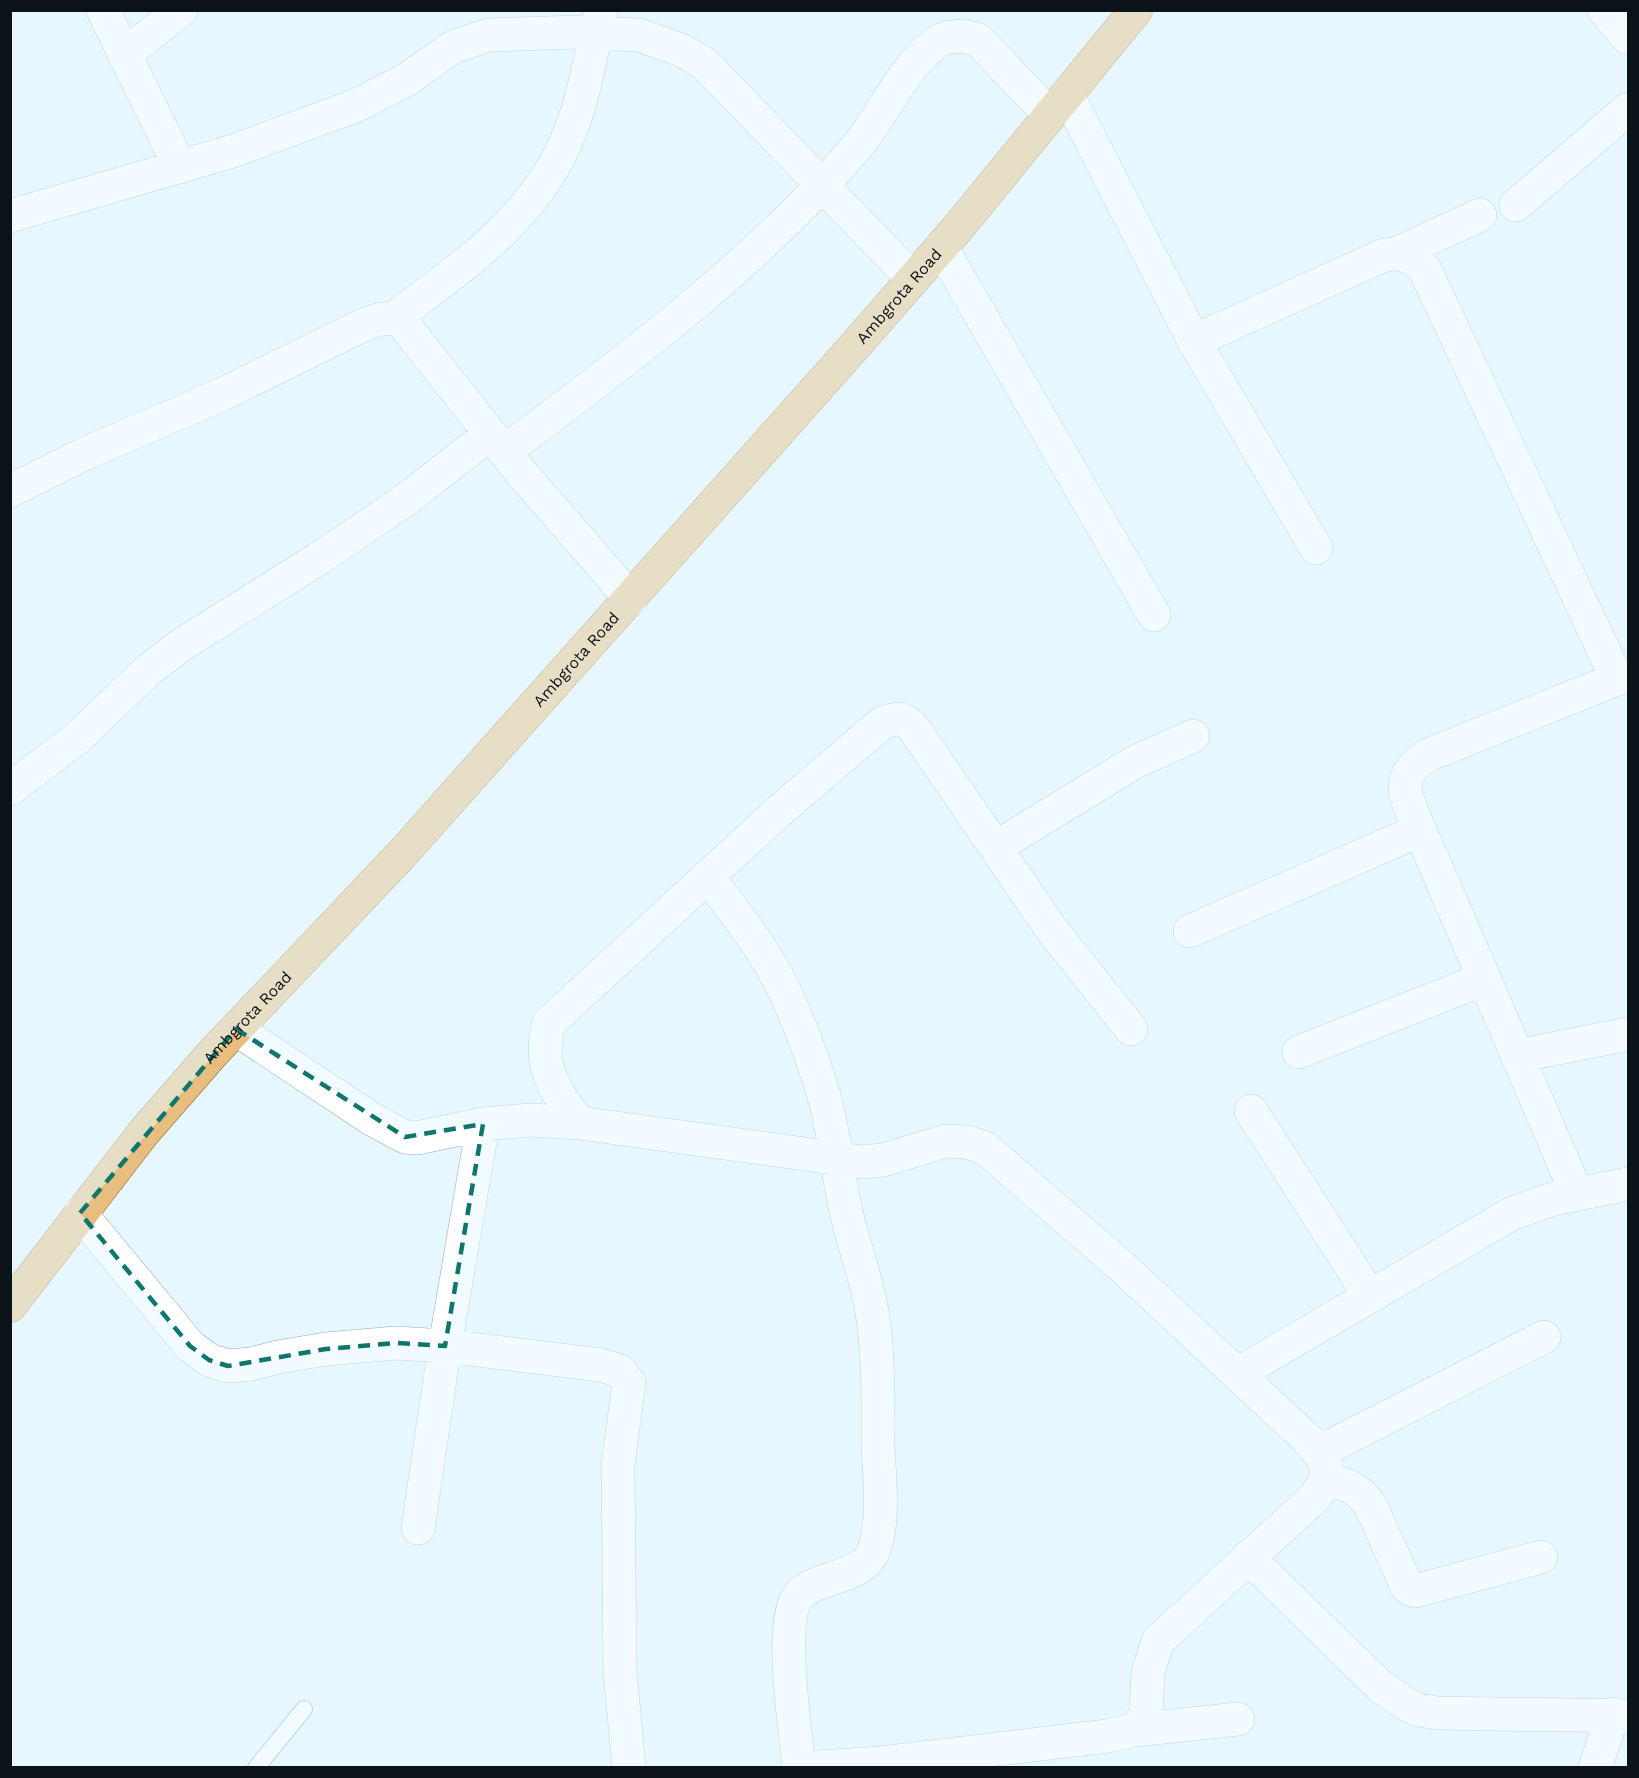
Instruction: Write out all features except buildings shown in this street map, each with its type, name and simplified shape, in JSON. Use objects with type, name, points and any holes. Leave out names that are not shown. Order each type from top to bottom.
[{"type":"main road","name":"Ambgrota Road","points":[[10,1306],[144,1132],[236,1029],[402,854],[631,599],[941,247],[1136,10]]},
{"type":"street","points":[[103,10],[180,167]]},
{"type":"street","points":[[124,55],[181,10]]},
{"type":"street","points":[[1604,10],[1629,38]]},
{"type":"street","points":[[10,216],[180,167],[356,106],[406,80],[453,47],[488,35],[506,21],[598,22],[681,50],[704,63],[913,279]]},
{"type":"street","points":[[394,318],[475,257],[512,223],[539,191],[565,144],[578,106],[598,22]]},
{"type":"street","points":[[10,789],[76,739],[146,672],[172,652],[650,344],[713,291],[823,186],[861,143],[911,69],[938,41],[950,37],[965,36],[976,39],[1059,104],[1194,341],[1316,548]]},
{"type":"street","points":[[1516,205],[1629,109]]},
{"type":"street","points":[[1194,341],[1384,255],[1400,252],[1480,215]]},
{"type":"street","points":[[941,247],[1154,615]]},
{"type":"street","points":[[1400,252],[1411,256],[1425,270],[1623,677],[1428,754],[1413,765],[1404,777],[1406,795],[1419,830],[1577,1194]]},
{"type":"street","points":[[10,492],[84,454],[223,394],[360,326],[381,319],[394,318],[401,321],[497,443],[631,599]]},
{"type":"street","points":[[580,1123],[560,1100],[548,1076],[544,1055],[549,1023],[708,876],[882,723],[896,717],[906,720],[915,730],[1052,930],[1131,1029]]},
{"type":"street","points":[[996,847],[1135,762],[1193,736]]},
{"type":"street","points":[[1190,932],[1419,830]]},
{"type":"street","points":[[708,876],[761,948],[779,981],[804,1041],[824,1096],[839,1160],[846,1211],[871,1305],[877,1358],[879,1519],[874,1552],[867,1562],[801,1593],[794,1604],[788,1647],[811,1767],[881,1763],[1238,1719]]},
{"type":"street","points":[[1299,1052],[1484,979]]},
{"type":"street","points":[[236,1029],[370,1118],[405,1137],[417,1138],[483,1124],[531,1120],[580,1123],[839,1160],[883,1160],[946,1141],[967,1142],[984,1148],[1120,1266],[1237,1374],[1323,1466],[1363,1495],[1371,1506],[1407,1587],[1415,1591],[1541,1557]]},
{"type":"street","points":[[1517,1056],[1629,1034]]},
{"type":"street","points":[[1251,1111],[1370,1296]]},
{"type":"street","points":[[418,1528],[445,1346],[483,1124]]},
{"type":"street","points":[[1237,1374],[1511,1214],[1531,1205],[1629,1184]]},
{"type":"street","points":[[80,1213],[190,1346],[209,1360],[228,1366],[251,1364],[326,1349],[396,1343],[445,1346],[601,1365],[620,1371],[629,1383],[618,1464],[620,1672],[629,1767]]},
{"type":"street","points":[[1135,1730],[1146,1714],[1148,1672],[1158,1641],[1314,1498],[1323,1466],[1544,1337]]},
{"type":"street","points":[[1248,1557],[1379,1685],[1418,1710],[1438,1713],[1621,1715],[1594,1767]]},
{"type":"lane","points":[[256,1767],[304,1709]]},
{"type":"highlighted area","points":[[236,1029],[405,1137],[483,1124],[445,1346],[396,1343],[326,1349],[228,1366],[209,1360],[190,1346],[80,1213]]}]
